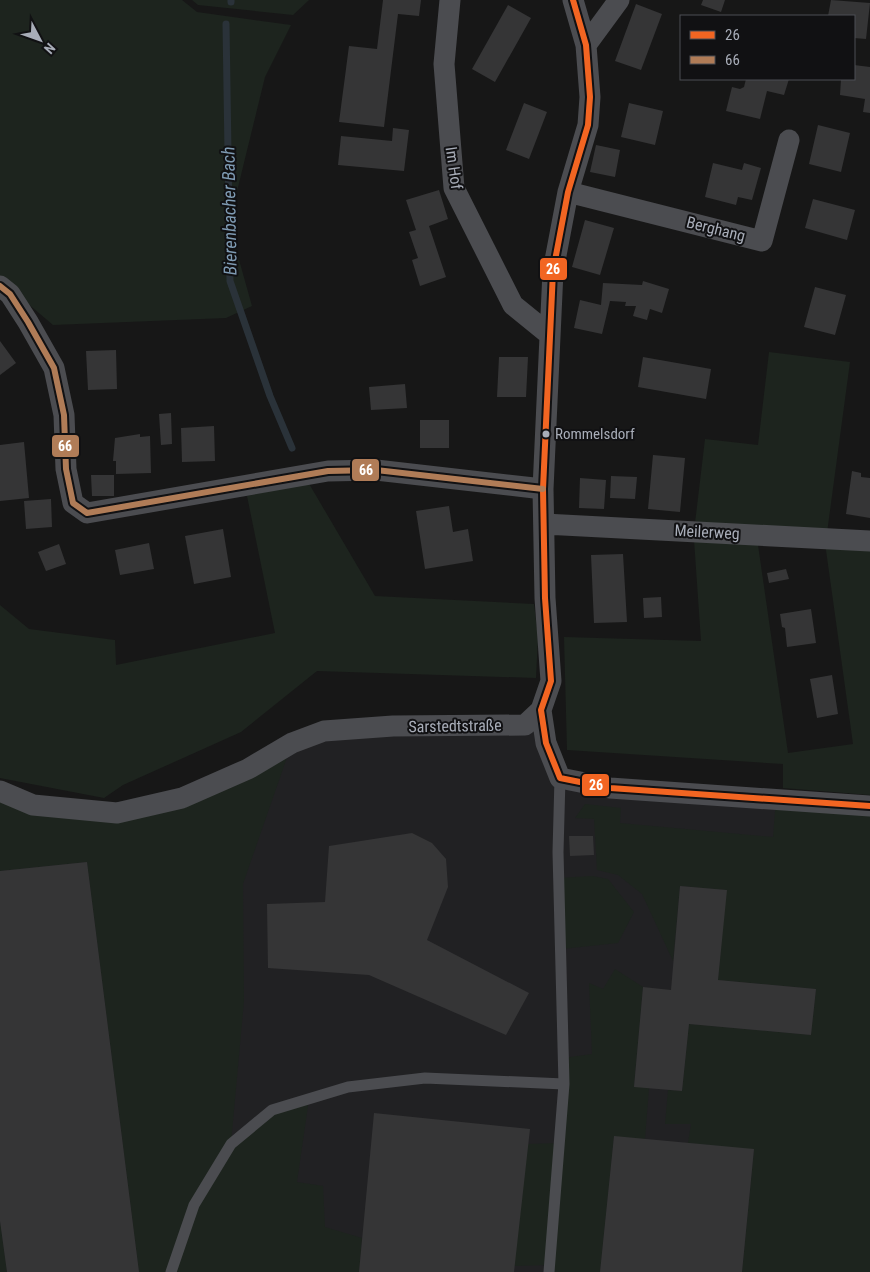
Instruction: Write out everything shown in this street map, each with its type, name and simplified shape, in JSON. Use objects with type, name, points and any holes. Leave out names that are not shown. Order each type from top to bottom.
[{"type":"street","name":"Im Hof","points":[[450,0],[444,64],[454,188],[513,305],[550,335]]},
{"type":"street","points":[[573,0],[586,45],[590,97],[588,125],[568,192],[553,271],[543,489],[551,681],[541,710],[546,743],[560,778],[610,788],[870,806]]},
{"type":"street","points":[[586,45],[619,0]]},
{"type":"street","name":"Berghang","points":[[568,192],[762,241],[789,140]]},
{"type":"street","points":[[0,286],[10,294],[54,368],[64,415],[66,469],[73,503],[86,513],[328,471],[376,470],[543,489]]},
{"type":"street","name":"Meilerweg","points":[[544,524],[870,541]]},
{"type":"street","name":"Sarstedtstraße","points":[[0,791],[33,805],[117,813],[182,798],[248,769],[292,743],[324,732],[393,726],[525,725],[541,710]]},
{"type":"lane","points":[[549,1272],[564,1084],[558,852],[560,778]]},
{"type":"lane","points":[[171,1272],[194,1206],[231,1144],[272,1110],[348,1088],[425,1078],[564,1084]]},
{"type":"shaded area","points":[[0,0],[182,0],[197,12],[291,25],[265,77],[229,224],[252,306],[226,318],[53,325],[0,280]]},
{"type":"shaded area","points":[[192,0],[309,0],[293,15],[198,5]]},
{"type":"shaded area","points":[[769,352],[850,362],[827,533],[695,523],[705,439],[758,445]]},
{"type":"shaded area","points":[[308,482],[375,596],[534,604],[538,637],[536,678],[317,671],[241,732],[123,785],[104,798],[0,778],[0,605],[29,629],[115,640],[116,665],[275,633],[247,496]]},
{"type":"shaded area","points":[[694,540],[758,545],[788,753],[853,744],[825,543],[870,548],[870,795],[783,788],[783,764],[567,750],[564,637],[701,641]]},
{"type":"shaded area","points":[[541,710],[560,778],[819,803],[870,1272],[0,1272],[0,791],[117,813],[292,743],[502,725]]},
{"type":"shaded area","points":[[292,743],[243,884],[244,1001],[231,1143],[272,1110],[309,1099],[297,1182],[323,1186],[325,1227],[362,1238],[359,1272],[139,1272],[87,862],[0,871],[0,791],[117,813]]},
{"type":"shaded area","points":[[776,799],[870,806],[870,1272],[742,1272],[754,1150],[688,1143],[691,1124],[665,1124],[668,1090],[682,1091],[689,1024],[811,1035],[816,989],[718,980],[726,890],[680,886],[673,961],[642,894],[618,875],[597,870],[594,819],[575,818],[585,804],[621,808],[620,823],[773,837]]},
{"type":"shaded area","points":[[592,876],[608,879],[634,912],[618,943],[562,949],[559,878]]},
{"type":"shaded area","points":[[615,969],[643,987],[634,1086],[649,1088],[645,1139],[614,1137],[600,1272],[549,1272],[549,1265],[514,1266],[528,1144],[559,1143],[563,1058],[592,1054],[589,983],[603,989]]},
{"type":"shaded area","points":[[0,1221],[7,1272],[0,1272]]},
{"type":"building","points":[[383,0],[421,0],[419,16],[398,14],[384,127],[339,122],[349,46],[377,49]]},
{"type":"building","points":[[703,0],[725,0],[721,12],[701,5]]},
{"type":"building","points":[[831,0],[870,3],[866,39],[855,38],[855,15],[828,15]]},
{"type":"building","points":[[636,4],[662,14],[641,70],[615,61]]},
{"type":"building","points":[[508,5],[531,18],[495,82],[472,69]]},
{"type":"building","points":[[855,65],[870,67],[870,113],[863,112],[865,99],[840,95],[841,80],[855,80]]},
{"type":"building","points":[[746,80],[789,80],[784,95],[767,91],[760,119],[726,111],[732,87],[740,89],[744,87]]},
{"type":"building","points":[[524,103],[547,112],[529,159],[506,150]]},
{"type":"building","points":[[629,103],[663,111],[655,145],[621,137]]},
{"type":"building","points":[[818,125],[850,133],[841,172],[809,164]]},
{"type":"building","points":[[393,128],[409,130],[404,171],[338,165],[341,136],[392,141]]},
{"type":"building","points":[[596,145],[620,150],[615,177],[590,172]]},
{"type":"building","points":[[713,163],[742,170],[744,163],[761,168],[752,200],[738,197],[736,205],[705,197]]},
{"type":"building","points":[[439,190],[448,219],[429,226],[446,277],[420,286],[412,260],[418,258],[409,232],[416,230],[406,200]]},
{"type":"building","points":[[813,199],[855,210],[847,240],[805,228]]},
{"type":"building","points":[[585,220],[614,228],[600,275],[572,267]]},
{"type":"building","points":[[643,281],[669,289],[662,313],[650,309],[647,320],[633,316],[636,306],[625,306],[626,302],[610,301],[602,334],[574,328],[580,300],[601,305],[603,283],[642,285]]},
{"type":"building","points":[[815,287],[846,295],[835,335],[804,327]]},
{"type":"building","points":[[0,341],[16,363],[0,375]]},
{"type":"building","points":[[116,350],[117,389],[88,390],[86,351]]},
{"type":"building","points":[[499,357],[528,357],[526,397],[497,397]]},
{"type":"building","points":[[643,357],[711,369],[706,399],[638,387]]},
{"type":"building","points":[[405,384],[407,408],[371,410],[369,387]]},
{"type":"building","points":[[171,413],[172,444],[161,445],[159,414]]},
{"type":"building","points":[[420,420],[449,420],[449,448],[420,448]]},
{"type":"building","points":[[214,426],[215,461],[182,462],[181,428]]},
{"type":"building","points":[[140,434],[140,437],[150,436],[151,473],[116,474],[116,461],[113,461],[115,438]]},
{"type":"building","points":[[24,442],[29,498],[0,501],[0,445]]},
{"type":"building","points":[[653,455],[685,458],[680,512],[648,509]]},
{"type":"building","points":[[852,471],[861,473],[861,477],[870,478],[870,518],[846,514]]},
{"type":"building","points":[[91,475],[114,475],[114,496],[92,496]]},
{"type":"building","points":[[611,476],[637,477],[635,499],[610,498]]},
{"type":"building","points":[[580,478],[606,480],[604,509],[579,508]]},
{"type":"building","points":[[51,499],[52,527],[26,529],[24,501]]},
{"type":"building","points":[[449,506],[453,532],[468,529],[473,561],[425,569],[416,511]]},
{"type":"building","points":[[223,529],[231,577],[194,584],[185,536]]},
{"type":"building","points":[[149,543],[154,569],[120,575],[115,550]]},
{"type":"building","points":[[59,544],[66,564],[46,571],[38,552]]},
{"type":"building","points":[[623,554],[627,622],[594,623],[591,555]]},
{"type":"building","points":[[786,569],[789,579],[769,583],[767,573]]},
{"type":"building","points":[[661,597],[662,617],[644,618],[643,598]]},
{"type":"building","points":[[811,609],[816,643],[787,647],[785,628],[782,627],[780,614]]},
{"type":"building","points":[[832,675],[838,714],[817,718],[810,679]]},
{"type":"building","points":[[412,833],[432,843],[446,859],[448,887],[427,940],[529,993],[506,1035],[369,975],[268,968],[267,904],[325,902],[329,846]]},
{"type":"building","points":[[569,836],[593,836],[594,855],[570,856]]},
{"type":"building","points":[[87,862],[139,1272],[7,1272],[0,1221],[0,871]]},
{"type":"building","points":[[680,886],[727,890],[718,980],[816,989],[811,1035],[689,1024],[682,1091],[634,1087],[643,987],[671,990]]},
{"type":"building","points":[[374,1113],[530,1129],[514,1272],[359,1272]]},
{"type":"building","points":[[614,1136],[754,1149],[742,1272],[600,1272]]},
{"type":"waterway","name":"Bierenbacher Bach","points":[[226,24],[230,281],[270,396],[292,448]]},
{"type":"transit line","name":"26","points":[[573,0],[586,45],[590,97],[588,125],[568,192],[553,271],[543,489],[545,598],[551,681],[541,710],[546,743],[560,778],[610,788],[870,806]]},
{"type":"transit line","name":"66","points":[[0,286],[10,294],[54,368],[64,415],[66,469],[73,503],[87,513],[328,471],[376,470],[543,489]]},
{"type":"place","name":"Rommelsdorf","points":[[546,434]]}]
